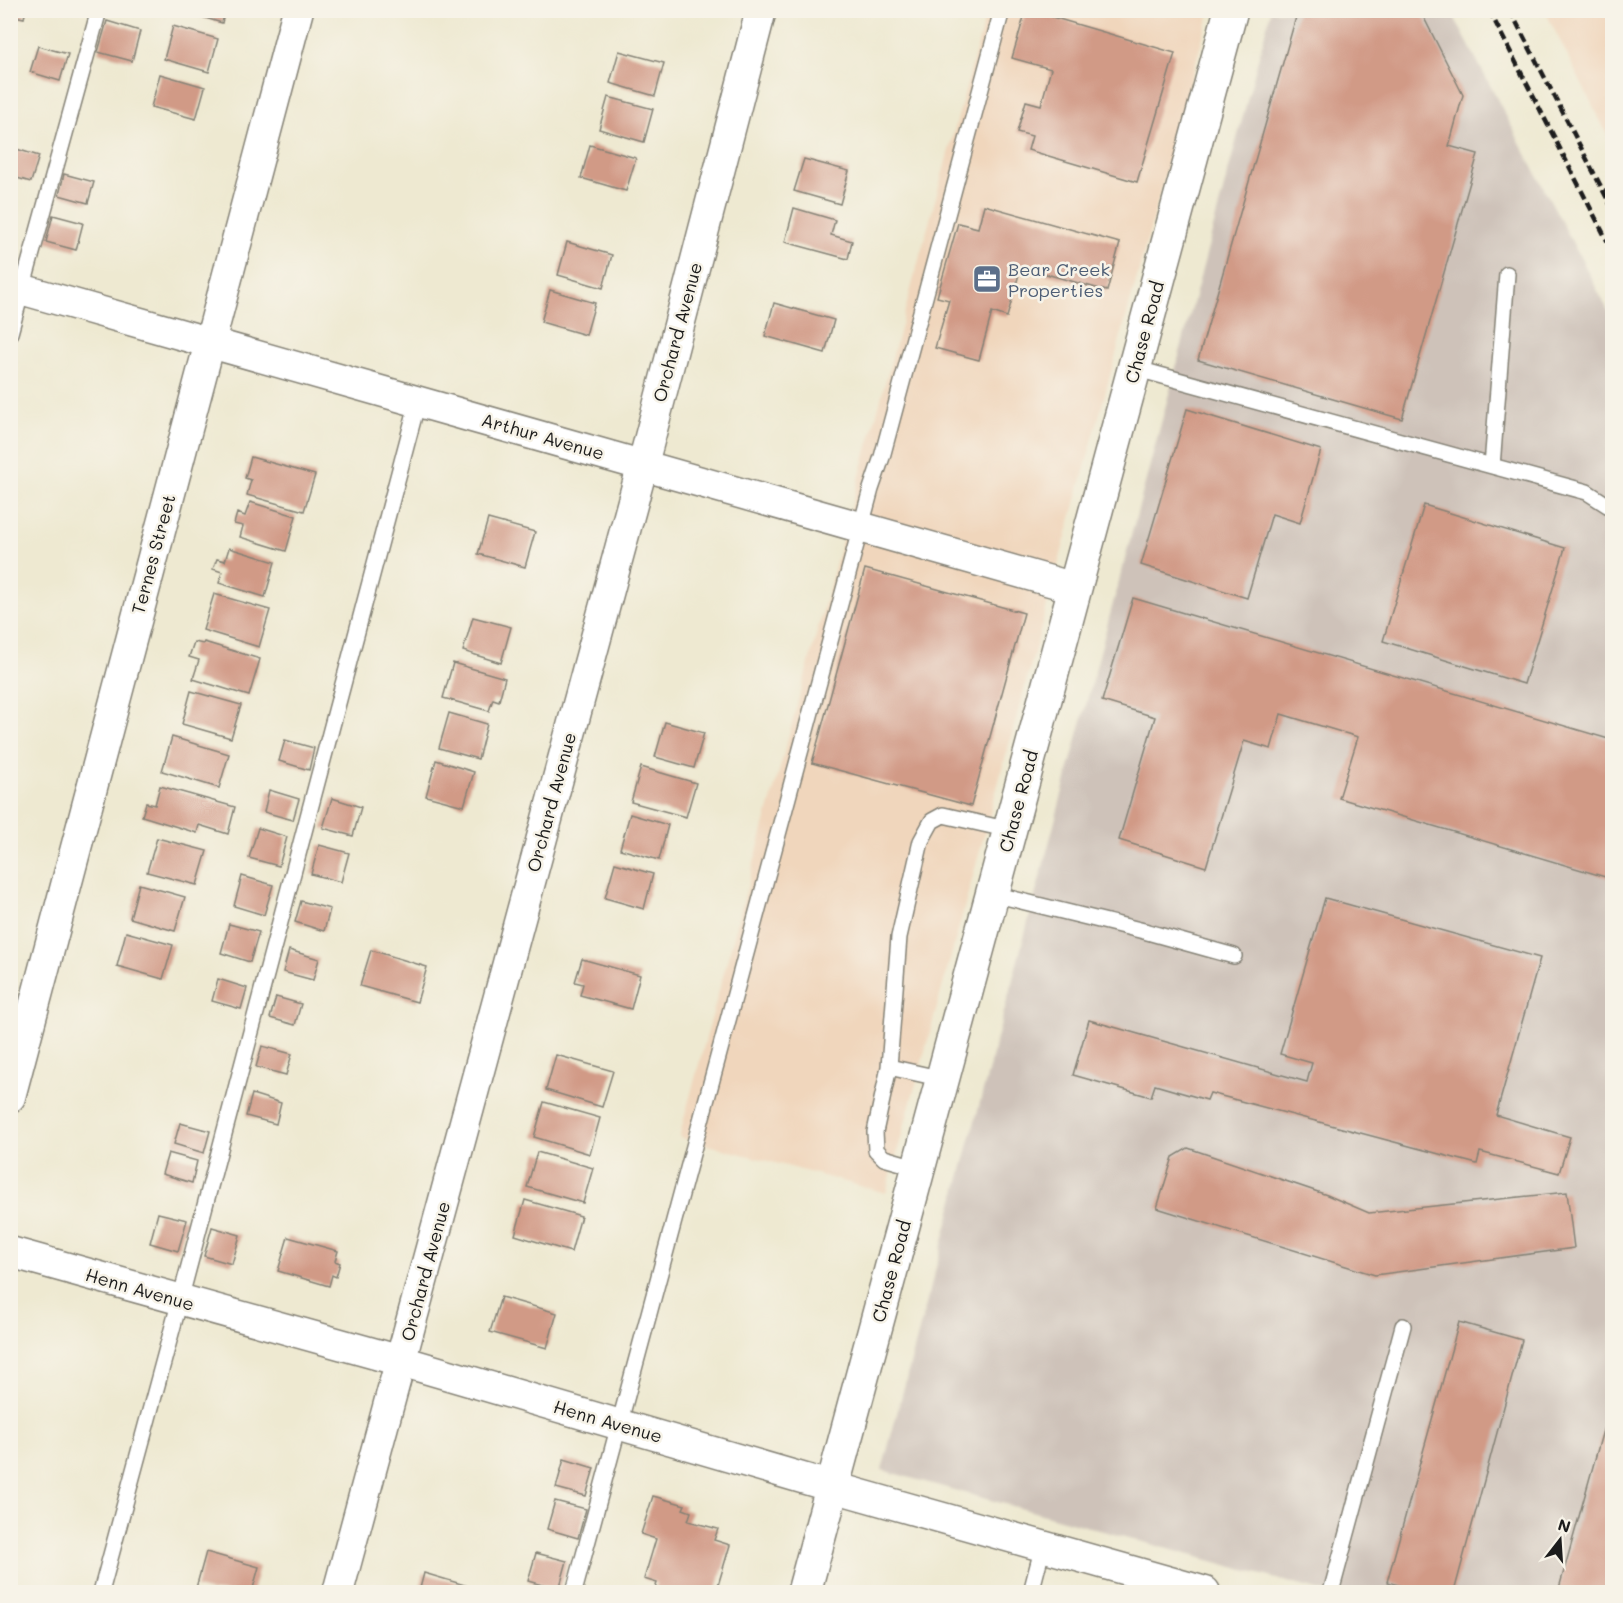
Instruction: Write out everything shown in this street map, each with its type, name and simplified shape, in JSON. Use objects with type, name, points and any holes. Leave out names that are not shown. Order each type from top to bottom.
[{"type":"street","name":"Ternes Street","points":[[10,1097],[298,10]]},
{"type":"street","name":"Orchard Avenue","points":[[338,1593],[643,464],[761,10]]},
{"type":"street","name":"Chase Road","points":[[804,1593],[1231,10]]},
{"type":"street","name":"Arthur Avenue","points":[[17,287],[1075,588]]},
{"type":"street","name":"Henn Avenue","points":[[10,1252],[401,1361],[1205,1593]]},
{"type":"lane","points":[[10,333],[17,287],[99,10]]},
{"type":"lane","points":[[574,1593],[1002,10]]},
{"type":"lane","points":[[1492,466],[1507,274]]},
{"type":"lane","points":[[1134,368],[1587,492],[1612,508]]},
{"type":"lane","points":[[101,1593],[418,401]]},
{"type":"lane","points":[[919,1168],[884,1158],[876,1150],[875,1132],[889,1067],[899,937],[921,841],[932,821],[943,815],[1010,830]]},
{"type":"lane","points":[[993,894],[1234,956]]},
{"type":"lane","points":[[889,1067],[943,1079]]},
{"type":"lane","points":[[1331,1593],[1403,1326]]},
{"type":"lane","points":[[1031,1593],[1043,1546]]},
{"type":"shaded area","points":[[987,11],[1210,11],[886,1193],[679,1137]]},
{"type":"shaded area","points":[[1271,11],[1451,11],[1612,318],[1612,1592],[1324,1592],[882,1470]]},
{"type":"shaded area","points":[[1545,11],[1612,11],[1612,144]]},
{"type":"building","points":[[10,10],[26,10],[24,18],[10,15]]},
{"type":"building","points":[[179,10],[225,10],[222,23]]},
{"type":"building","points":[[1026,10],[1054,10],[1052,17],[1175,53],[1137,182],[1028,150],[1032,136],[1017,132],[1026,101],[1041,105],[1051,69],[1012,58]]},
{"type":"building","points":[[1298,10],[1420,10],[1463,95],[1449,146],[1478,154],[1402,419],[1198,360]]},
{"type":"building","points":[[107,21],[140,31],[132,61],[98,52]]},
{"type":"building","points":[[173,26],[218,39],[209,72],[164,59]]},
{"type":"building","points":[[38,46],[68,54],[60,81],[30,72]]},
{"type":"building","points":[[619,51],[664,63],[655,96],[610,83]]},
{"type":"building","points":[[160,74],[205,87],[196,119],[151,107]]},
{"type":"building","points":[[608,97],[653,109],[644,142],[599,129]]},
{"type":"building","points":[[590,145],[636,158],[626,191],[581,178]]},
{"type":"building","points":[[10,147],[39,156],[31,182],[10,176]]},
{"type":"building","points":[[804,159],[849,171],[840,204],[794,191]]},
{"type":"building","points":[[64,174],[94,182],[88,203],[59,195]]},
{"type":"building","points":[[984,205],[1120,243],[1107,291],[1021,267],[1007,317],[992,312],[979,360],[935,348],[949,300],[937,297],[958,223],[978,228]]},
{"type":"building","points":[[794,208],[835,220],[831,235],[852,241],[848,259],[785,242]]},
{"type":"building","points":[[53,215],[83,223],[76,250],[46,242]]},
{"type":"building","points":[[567,242],[612,255],[603,288],[558,275]]},
{"type":"building","points":[[550,290],[595,303],[586,335],[541,322]]},
{"type":"building","points":[[774,303],[834,320],[825,353],[765,336]]},
{"type":"building","points":[[1187,409],[1321,450],[1300,523],[1272,514],[1247,598],[1141,565]]},
{"type":"building","points":[[251,457],[315,475],[304,511],[247,495],[251,480],[245,478]]},
{"type":"building","points":[[250,502],[296,516],[286,551],[240,537],[243,526],[234,524],[237,513],[245,516]]},
{"type":"building","points":[[1424,505],[1565,548],[1524,684],[1383,641]]},
{"type":"building","points":[[488,519],[535,532],[525,567],[478,554]]},
{"type":"building","points":[[229,548],[275,562],[265,597],[219,583],[222,572],[213,569],[217,559],[225,561]]},
{"type":"building","points":[[865,569],[1024,613],[971,806],[812,763]]},
{"type":"building","points":[[214,594],[270,610],[259,647],[203,630]]},
{"type":"building","points":[[1133,598],[1612,740],[1612,879],[1339,798],[1358,737],[1281,714],[1271,749],[1244,741],[1206,867],[1119,840],[1155,717],[1102,701]]},
{"type":"building","points":[[473,617],[511,627],[501,663],[463,651]]},
{"type":"building","points":[[194,642],[203,644],[204,642],[260,659],[249,696],[193,679],[199,660],[189,657]]},
{"type":"building","points":[[453,663],[505,678],[499,701],[493,699],[489,711],[443,698]]},
{"type":"building","points":[[191,691],[241,705],[231,738],[182,724]]},
{"type":"building","points":[[449,713],[487,724],[478,759],[439,748]]},
{"type":"building","points":[[665,722],[704,733],[694,768],[655,757]]},
{"type":"building","points":[[172,737],[229,754],[219,788],[162,771]]},
{"type":"building","points":[[285,740],[314,748],[309,770],[279,761]]},
{"type":"building","points":[[436,760],[474,772],[464,806],[426,796]]},
{"type":"building","points":[[641,767],[696,783],[686,817],[631,802]]},
{"type":"building","points":[[160,786],[235,807],[228,834],[199,825],[197,833],[142,816],[146,803],[155,805]]},
{"type":"building","points":[[269,790],[299,799],[293,820],[264,812]]},
{"type":"building","points":[[332,798],[361,807],[353,836],[323,828]]},
{"type":"building","points":[[630,814],[668,825],[659,860],[620,849]]},
{"type":"building","points":[[258,828],[287,837],[279,866],[249,858]]},
{"type":"building","points":[[157,838],[207,851],[197,885],[147,872]]},
{"type":"building","points":[[319,845],[349,853],[341,882],[311,874]]},
{"type":"building","points":[[615,863],[653,874],[644,909],[605,898]]},
{"type":"building","points":[[242,876],[273,885],[264,915],[234,906]]},
{"type":"building","points":[[139,884],[185,897],[175,931],[130,918]]},
{"type":"building","points":[[1325,898],[1540,958],[1496,1115],[1570,1137],[1559,1173],[1480,1152],[1477,1164],[1210,1093],[1207,1100],[1155,1085],[1151,1097],[1073,1075],[1089,1020],[1307,1082],[1312,1063],[1280,1054]]},
{"type":"building","points":[[301,901],[330,909],[324,931],[295,922]]},
{"type":"building","points":[[229,924],[259,932],[250,962],[221,953]]},
{"type":"building","points":[[126,932],[173,945],[163,979],[117,966]]},
{"type":"building","points":[[289,950],[319,959],[313,980],[283,972]]},
{"type":"building","points":[[371,950],[427,967],[417,1002],[360,986]]},
{"type":"building","points":[[582,959],[640,975],[631,1009],[580,995],[583,984],[575,982]]},
{"type":"building","points":[[218,979],[247,988],[241,1009],[212,1001]]},
{"type":"building","points":[[276,997],[301,1004],[295,1025],[270,1018]]},
{"type":"building","points":[[262,1046],[292,1054],[286,1075],[256,1067]]},
{"type":"building","points":[[556,1055],[613,1071],[602,1107],[546,1090]]},
{"type":"building","points":[[252,1094],[281,1103],[276,1124],[246,1116]]},
{"type":"building","points":[[544,1102],[600,1118],[590,1154],[534,1137]]},
{"type":"building","points":[[180,1123],[210,1131],[204,1153],[174,1144]]},
{"type":"building","points":[[1188,1148],[1327,1195],[1369,1213],[1567,1192],[1574,1248],[1375,1275],[1157,1208],[1173,1157]]},
{"type":"building","points":[[537,1152],[593,1168],[583,1203],[527,1187]]},
{"type":"building","points":[[168,1153],[197,1161],[192,1183],[162,1174]]},
{"type":"building","points":[[525,1200],[581,1216],[571,1252],[515,1235]]},
{"type":"building","points":[[158,1213],[187,1220],[178,1251],[150,1243]]},
{"type":"building","points":[[212,1227],[240,1235],[232,1264],[204,1256]]},
{"type":"building","points":[[288,1237],[338,1251],[335,1261],[340,1263],[336,1277],[332,1275],[329,1286],[278,1271]]},
{"type":"building","points":[[501,1297],[557,1313],[547,1348],[490,1332]]},
{"type":"building","points":[[1459,1322],[1522,1340],[1454,1592],[1425,1592],[1387,1582]]},
{"type":"building","points":[[1612,1398],[1612,1592],[1558,1592]]},
{"type":"building","points":[[564,1459],[594,1468],[586,1496],[556,1488]]},
{"type":"building","points":[[653,1496],[685,1505],[683,1509],[691,1512],[688,1521],[718,1529],[714,1540],[730,1545],[716,1592],[654,1592],[657,1583],[644,1579],[656,1539],[641,1534]]},
{"type":"building","points":[[555,1501],[586,1509],[578,1538],[547,1529]]},
{"type":"building","points":[[206,1552],[259,1567],[252,1592],[212,1592],[196,1588]]},
{"type":"building","points":[[536,1553],[567,1561],[559,1590],[528,1581]]},
{"type":"building","points":[[424,1573],[468,1586],[467,1590],[474,1592],[419,1592]]},
{"type":"railway","points":[[1489,10],[1612,250]]},
{"type":"railway","points":[[1510,10],[1612,208]]},
{"type":"place","name":"Bear Creek Properties","points":[[987,279]]}]
